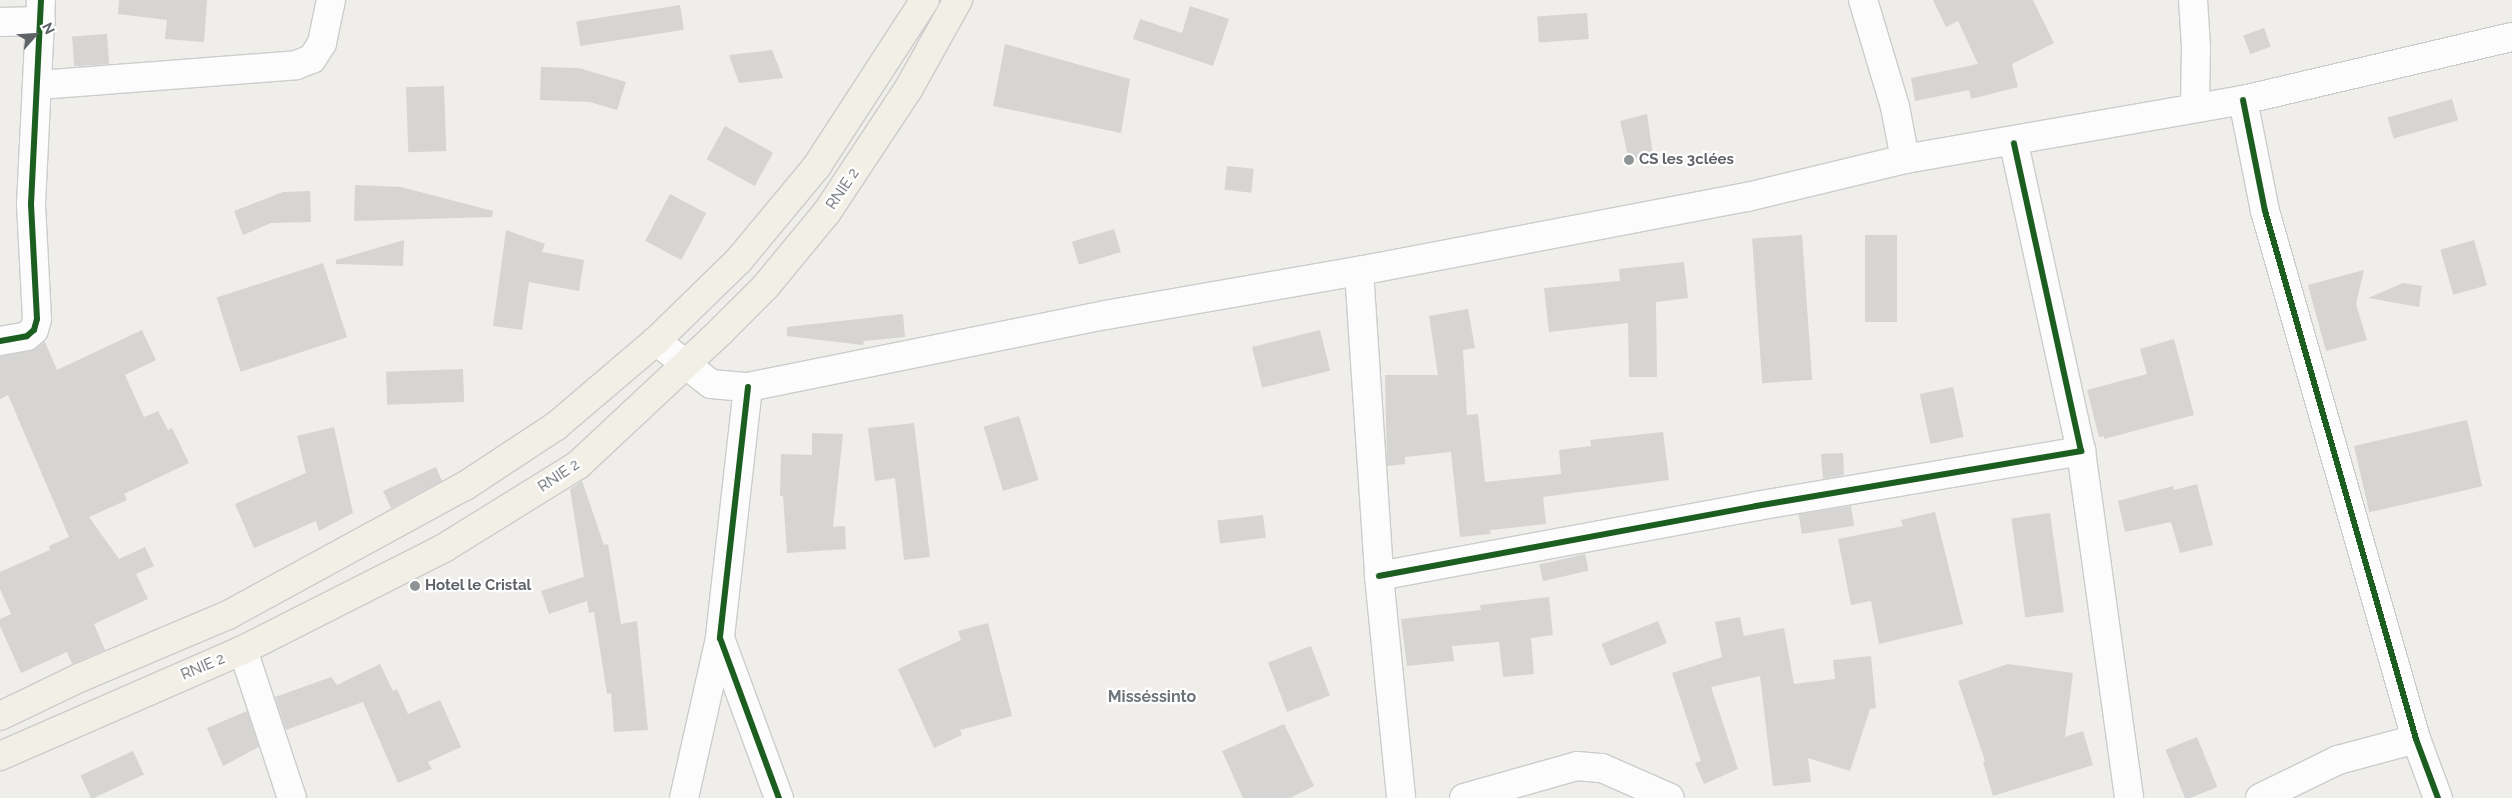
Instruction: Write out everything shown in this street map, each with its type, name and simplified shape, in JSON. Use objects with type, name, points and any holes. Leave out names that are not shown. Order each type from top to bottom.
[{"type":"highway","points":[[0,716],[79,678],[228,616],[465,486],[556,426],[656,341],[739,260],[817,166],[925,0]]},
{"type":"highway","name":"RNIE 2","points":[[0,756],[243,650],[444,548],[578,465],[766,286],[827,212],[909,88],[958,0]]},
{"type":"street","points":[[39,85],[296,64],[312,59],[322,43],[331,0]]},
{"type":"street","points":[[1863,0],[1895,107],[1905,159]]},
{"type":"street","points":[[2193,0],[2195,107]]},
{"type":"street","points":[[0,22],[41,10],[39,85],[31,204],[37,319],[34,330],[27,336],[0,341]]},
{"type":"street","points":[[656,341],[711,384],[722,387],[748,387],[1106,315],[1359,271],[1747,197],[1905,159],[2014,142],[2195,107],[2243,100],[2512,37]]},
{"type":"street","points":[[2243,100],[2265,212],[2416,739],[2438,798]]},
{"type":"street","points":[[2014,142],[2081,451],[2129,798]]},
{"type":"street","points":[[1359,271],[1379,576],[1400,798]]},
{"type":"street","points":[[684,798],[720,638],[748,387]]},
{"type":"street","points":[[1379,576],[1756,506],[2081,451]]},
{"type":"street","points":[[720,638],[779,798]]},
{"type":"street","points":[[243,650],[292,798]]},
{"type":"street","points":[[2260,798],[2338,760],[2416,739]]},
{"type":"street","points":[[1464,798],[1577,766],[1602,768],[1670,798]]},
{"type":"building","points":[[119,0],[207,0],[204,42],[165,39],[167,20],[118,14]]},
{"type":"building","points":[[1933,0],[2033,0],[2054,43],[2012,64],[2018,87],[1971,99],[1969,90],[1915,101],[1911,78],[1978,64],[1958,21],[1946,27]]},
{"type":"building","points":[[680,5],[684,30],[580,46],[576,21]]},
{"type":"building","points":[[1190,6],[1229,19],[1213,66],[1133,39],[1140,19],[1182,33]]},
{"type":"building","points":[[1587,13],[1589,39],[1539,42],[1537,16]]},
{"type":"building","points":[[2264,28],[2271,47],[2250,54],[2243,36]]},
{"type":"building","points":[[107,34],[109,64],[74,66],[72,36]]},
{"type":"building","points":[[1005,44],[1130,79],[1121,133],[993,106]]},
{"type":"building","points":[[772,50],[783,78],[739,83],[729,55]]},
{"type":"building","points":[[541,67],[579,68],[626,82],[617,110],[590,102],[540,100]]},
{"type":"building","points":[[444,86],[446,151],[408,152],[406,87]]},
{"type":"building","points":[[2452,99],[2458,120],[2394,139],[2388,117]]},
{"type":"building","points":[[1647,114],[1653,155],[1629,160],[1620,121]]},
{"type":"building","points":[[725,126],[773,153],[755,186],[707,159]]},
{"type":"building","points":[[1227,166],[1254,169],[1251,193],[1224,190]]},
{"type":"building","points":[[355,185],[401,187],[493,211],[492,217],[354,221]]},
{"type":"building","points":[[310,191],[311,222],[271,223],[243,235],[234,211],[283,192]]},
{"type":"building","points":[[670,194],[706,213],[681,260],[645,241]]},
{"type":"building","points":[[1114,229],[1121,252],[1079,265],[1072,242]]},
{"type":"building","points":[[506,230],[545,244],[542,252],[584,260],[579,291],[529,282],[522,330],[493,326]]},
{"type":"building","points":[[1802,235],[1812,380],[1762,383],[1752,238]]},
{"type":"building","points":[[1865,235],[1897,235],[1897,322],[1865,322]]},
{"type":"building","points":[[404,240],[403,266],[336,264],[336,260]]},
{"type":"building","points":[[2474,240],[2487,285],[2453,295],[2440,250]]},
{"type":"building","points":[[1684,262],[1688,298],[1656,302],[1657,377],[1629,377],[1628,323],[1549,332],[1544,288],[1620,281],[1619,269]]},
{"type":"building","points":[[323,263],[347,337],[241,372],[216,298]]},
{"type":"building","points":[[2364,270],[2356,304],[2367,340],[2326,351],[2308,285]]},
{"type":"building","points":[[2403,283],[2422,286],[2419,307],[2368,298]]},
{"type":"building","points":[[1468,309],[1475,348],[1463,350],[1467,415],[1478,414],[1485,482],[1561,474],[1559,450],[1591,446],[1590,440],[1663,432],[1669,480],[1543,497],[1546,524],[1490,530],[1491,534],[1460,537],[1451,452],[1405,457],[1405,464],[1387,466],[1385,375],[1438,375],[1429,316]]},
{"type":"building","points":[[903,314],[905,337],[864,341],[863,345],[787,336],[787,327]]},
{"type":"building","points":[[142,330],[156,360],[125,375],[144,417],[158,411],[168,430],[172,428],[189,463],[124,494],[127,500],[89,517],[119,559],[145,547],[154,566],[136,574],[148,599],[94,624],[105,650],[72,664],[67,652],[21,673],[0,626],[0,619],[11,614],[0,589],[0,572],[50,550],[49,546],[69,537],[8,395],[0,399],[0,356],[30,351],[45,342],[57,370]]},
{"type":"building","points":[[1320,330],[1330,371],[1262,388],[1252,347]]},
{"type":"building","points":[[2174,339],[2194,415],[2104,439],[2104,436],[2099,437],[2087,390],[2147,374],[2140,349]]},
{"type":"building","points":[[463,369],[464,402],[387,405],[386,372]]},
{"type":"building","points":[[1953,387],[1964,437],[1930,444],[1920,394]]},
{"type":"building","points":[[1019,416],[1039,480],[1003,491],[984,427]]},
{"type":"building","points":[[2467,420],[2482,486],[2369,512],[2354,446]]},
{"type":"building","points":[[914,423],[930,557],[904,560],[895,478],[875,481],[868,428]]},
{"type":"building","points":[[334,427],[353,513],[319,531],[316,521],[254,548],[235,504],[306,473],[297,436]]},
{"type":"building","points":[[812,433],[843,434],[833,527],[845,526],[846,549],[787,553],[783,496],[780,496],[781,454],[812,455]]},
{"type":"building","points":[[1843,453],[1844,475],[1823,479],[1821,454]]},
{"type":"building","points":[[436,467],[442,481],[391,508],[383,491]]},
{"type":"building","points":[[582,481],[604,545],[608,544],[621,624],[637,621],[648,730],[614,732],[611,693],[607,694],[594,612],[589,613],[587,601],[549,614],[541,591],[584,577],[570,489]]},
{"type":"building","points":[[2197,484],[2213,545],[2180,553],[2171,522],[2125,532],[2118,501],[2173,486],[2174,490]]},
{"type":"building","points":[[1851,506],[1854,526],[1802,534],[1799,514]]},
{"type":"building","points":[[1935,512],[1963,624],[1879,644],[1871,601],[1851,605],[1838,539],[1903,526],[1901,520]]},
{"type":"building","points":[[2050,513],[2064,612],[2025,617],[2011,518]]},
{"type":"building","points":[[1263,515],[1266,538],[1220,543],[1217,521]]},
{"type":"building","points":[[1585,554],[1589,571],[1543,581],[1539,565]]},
{"type":"building","points":[[1549,597],[1553,635],[1531,638],[1534,674],[1503,677],[1499,642],[1452,646],[1454,661],[1407,666],[1401,619],[1481,610],[1480,605]]},
{"type":"building","points":[[1740,617],[1744,636],[1784,628],[1794,684],[1835,679],[1833,660],[1871,656],[1876,708],[1870,709],[1850,771],[1808,758],[1811,782],[1773,786],[1760,676],[1711,687],[1738,769],[1704,784],[1695,763],[1701,761],[1672,673],[1722,657],[1715,622]]},
{"type":"building","points":[[1658,621],[1667,643],[1610,666],[1601,644]]},
{"type":"building","points":[[988,623],[1012,716],[960,730],[962,735],[934,748],[898,669],[961,640],[958,631]]},
{"type":"building","points":[[1311,646],[1330,695],[1287,712],[1268,662]]},
{"type":"building","points":[[380,664],[393,691],[397,689],[408,714],[440,700],[461,747],[428,762],[432,769],[398,783],[363,702],[286,730],[275,697],[331,677],[337,685]]},
{"type":"building","points":[[2008,664],[2073,673],[2065,737],[2083,731],[2093,765],[1993,796],[1983,762],[1985,761],[1958,681]]},
{"type":"building","points":[[247,711],[259,747],[223,766],[207,728]]},
{"type":"building","points":[[1284,724],[1314,786],[1290,798],[1243,798],[1222,751]]},
{"type":"building","points":[[2197,737],[2217,787],[2190,798],[2185,798],[2165,750]]},
{"type":"building","points":[[133,751],[144,775],[94,798],[91,798],[80,776]]},
{"type":"cycle path","points":[[0,341],[27,336],[34,330],[37,319],[31,204],[41,0]]},
{"type":"cycle path","points":[[2243,100],[2265,211],[2416,739],[2438,798]]},
{"type":"cycle path","points":[[1379,576],[1756,506],[2081,451],[2014,143]]},
{"type":"cycle path","points":[[748,387],[720,638],[779,798]]},
{"type":"place","name":"CS les 3clées","points":[[1629,160]]},
{"type":"place","name":"Hotel le Cristal","points":[[415,586]]},
{"type":"district","name":"Misséssinto","points":[[1152,697]]}]
